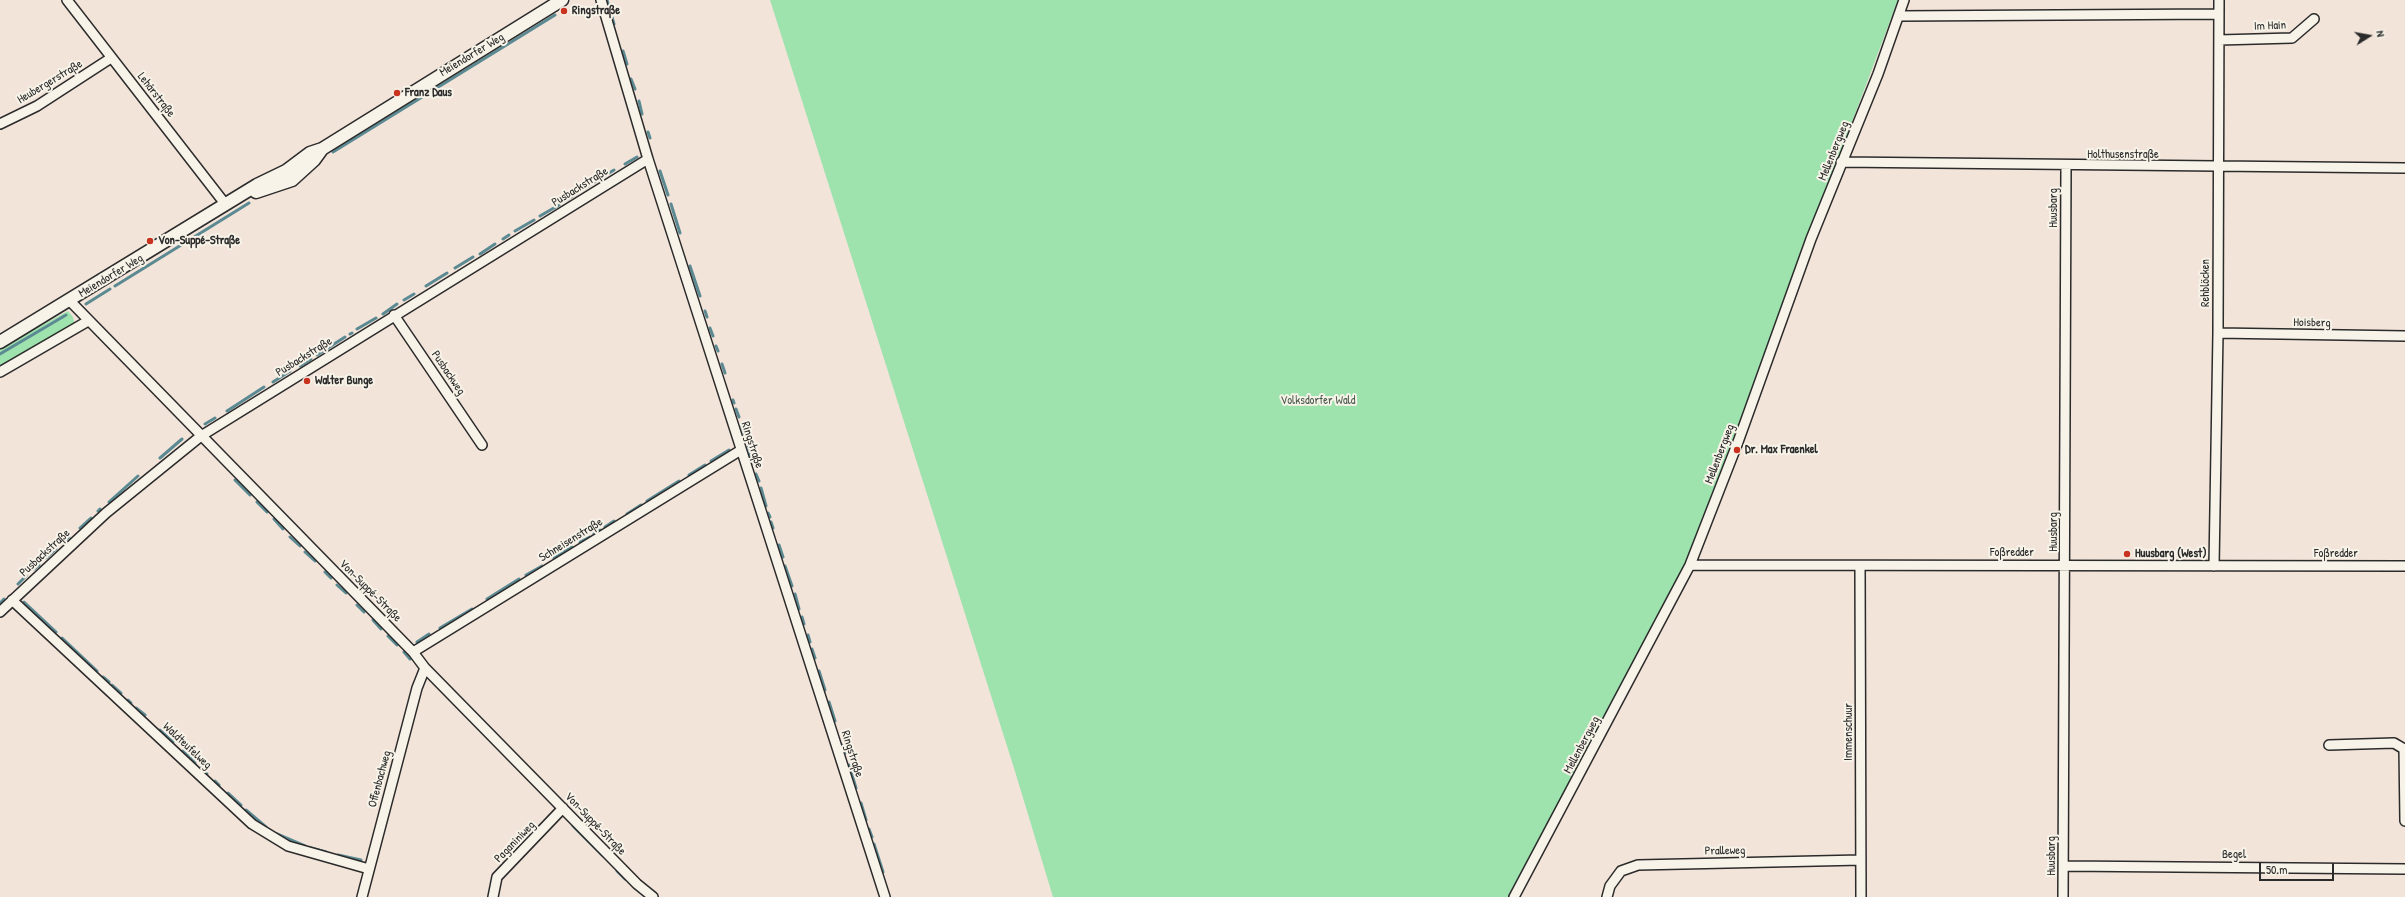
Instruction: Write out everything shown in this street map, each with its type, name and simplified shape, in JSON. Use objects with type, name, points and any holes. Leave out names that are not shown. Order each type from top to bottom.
[{"type":"street","name":"Lehárstraße","points":[[67,0],[226,205]]},
{"type":"street","name":"Meiendorfer Weg","points":[[0,342],[242,196],[279,186],[292,180],[310,165],[322,149],[562,0]]},
{"type":"street","name":"Ringstraße","points":[[601,0],[648,159],[885,897]]},
{"type":"street","name":"Mellenbergweg","points":[[1514,897],[1690,565],[1842,162],[1878,74],[1904,0]]},
{"type":"street","name":"Rehblöcken","points":[[2214,566],[2218,333],[2219,0]]},
{"type":"street","points":[[1899,16],[2219,14]]},
{"type":"street","name":"Im Hain","points":[[2219,40],[2292,38],[2314,19]]},
{"type":"street","name":"Heubergerstraße","points":[[0,124],[37,106],[112,58]]},
{"type":"street","name":"Pusbackstraße","points":[[0,612],[106,513],[201,436],[648,159]]},
{"type":"street","name":"Holthusenstraße","points":[[1842,162],[2066,166],[2405,168]]},
{"type":"street","name":"Huusbarg","points":[[2064,897],[2066,166]]},
{"type":"street","name":"Von-Suppé-Straße","points":[[70,301],[413,652],[425,668],[637,884],[653,897]]},
{"type":"street","name":"Pusbackweg","points":[[394,315],[482,445]]},
{"type":"street","points":[[0,372],[88,321]]},
{"type":"street","name":"Hoisberg","points":[[2218,333],[2405,336]]},
{"type":"street","name":"Schneisenstraße","points":[[413,652],[741,450]]},
{"type":"street","name":"Foßredder","points":[[1690,565],[2405,566]]},
{"type":"street","name":"Immenschuur","points":[[1860,566],[1861,897]]},
{"type":"street","name":"Waldteufelweg","points":[[12,600],[252,824],[288,846],[369,869]]},
{"type":"street","name":"Offenbachweg","points":[[362,897],[416,688],[425,668]]},
{"type":"street","points":[[2329,745],[2394,743],[2404,749],[2405,821]]},
{"type":"street","name":"Paganiniweg","points":[[493,897],[497,877],[563,808]]},
{"type":"street","name":"Pralleweg","points":[[1607,897],[1610,886],[1622,871],[1638,865],[1861,860]]},
{"type":"street","name":"Begel","points":[[2064,866],[2405,869]]},
{"type":"green space","name":"Volksdorfer Wald","points":[[770,0],[1898,0],[1684,568],[1509,897],[1053,897],[1014,768]]},
{"type":"green space","points":[[68,311],[73,317],[75,326],[0,367],[0,348]]},
{"type":"waterway","points":[[607,0],[614,24]]},
{"type":"waterway","points":[[333,152],[555,15]]},
{"type":"waterway","points":[[623,51],[627,64]]},
{"type":"waterway","points":[[631,79],[635,89]]},
{"type":"waterway","points":[[639,101],[642,114]]},
{"type":"waterway","points":[[648,132],[650,138]]},
{"type":"waterway","points":[[625,164],[637,157]]},
{"type":"waterway","points":[[583,189],[614,170]]},
{"type":"waterway","points":[[660,171],[668,195]]},
{"type":"waterway","points":[[566,200],[576,194]]},
{"type":"waterway","points":[[115,286],[249,203]]},
{"type":"waterway","points":[[671,204],[680,233]]},
{"type":"waterway","points":[[540,216],[559,205]]},
{"type":"waterway","points":[[515,231],[534,220]]},
{"type":"waterway","points":[[503,239],[509,235]]},
{"type":"waterway","points":[[480,254],[495,244]]},
{"type":"waterway","points":[[455,268],[473,257]]},
{"type":"waterway","points":[[690,266],[700,296]]},
{"type":"waterway","points":[[426,286],[447,273]]},
{"type":"waterway","points":[[86,304],[110,289]]},
{"type":"waterway","points":[[404,300],[414,294]]},
{"type":"waterway","points":[[383,314],[397,304]]},
{"type":"waterway","points":[[705,311],[707,317]]},
{"type":"waterway","points":[[0,354],[66,315]]},
{"type":"waterway","points":[[357,329],[376,318]]},
{"type":"waterway","points":[[710,328],[713,336]]},
{"type":"waterway","points":[[317,355],[345,337]]},
{"type":"waterway","points":[[716,346],[718,351]]},
{"type":"waterway","points":[[300,366],[311,359]]},
{"type":"waterway","points":[[722,364],[725,373]]},
{"type":"waterway","points":[[273,382],[290,371]]},
{"type":"waterway","points":[[227,411],[264,387]]},
{"type":"waterway","points":[[736,409],[739,417]]},
{"type":"waterway","points":[[205,424],[215,418]]},
{"type":"waterway","points":[[742,427],[745,436]]},
{"type":"waterway","points":[[160,458],[182,439]]},
{"type":"waterway","points":[[748,447],[753,463]]},
{"type":"waterway","points":[[711,461],[729,450]]},
{"type":"waterway","points":[[689,475],[705,465]]},
{"type":"waterway","points":[[756,474],[759,481]]},
{"type":"waterway","points":[[109,502],[138,476]]},
{"type":"waterway","points":[[235,480],[250,495]]},
{"type":"waterway","points":[[647,501],[679,481]]},
{"type":"waterway","points":[[761,488],[766,506]]},
{"type":"waterway","points":[[257,502],[267,512]]},
{"type":"waterway","points":[[627,514],[641,505]]},
{"type":"waterway","points":[[768,513],[770,517]]},
{"type":"waterway","points":[[80,528],[91,518]]},
{"type":"waterway","points":[[274,519],[283,529]]},
{"type":"waterway","points":[[605,527],[614,521]]},
{"type":"waterway","points":[[771,522],[773,528]]},
{"type":"waterway","points":[[594,534],[600,530]]},
{"type":"waterway","points":[[64,541],[69,537]]},
{"type":"waterway","points":[[290,537],[300,546]]},
{"type":"waterway","points":[[580,542],[590,537]]},
{"type":"waterway","points":[[779,545],[783,557]]},
{"type":"waterway","points":[[554,558],[572,547]]},
{"type":"waterway","points":[[46,558],[56,549]]},
{"type":"waterway","points":[[305,552],[315,561]]},
{"type":"waterway","points":[[34,569],[39,565]]},
{"type":"waterway","points":[[526,575],[542,566]]},
{"type":"waterway","points":[[785,566],[792,586]]},
{"type":"waterway","points":[[325,572],[331,578]]},
{"type":"waterway","points":[[18,584],[26,576]]},
{"type":"waterway","points":[[487,599],[519,579]]},
{"type":"waterway","points":[[337,585],[346,593]]},
{"type":"waterway","points":[[795,594],[799,609]]},
{"type":"waterway","points":[[0,603],[4,599]]},
{"type":"waterway","points":[[24,602],[56,632]]},
{"type":"waterway","points":[[357,605],[364,612]]},
{"type":"waterway","points":[[440,628],[472,609]]},
{"type":"waterway","points":[[802,617],[804,624]]},
{"type":"waterway","points":[[373,620],[381,629]]},
{"type":"waterway","points":[[417,642],[429,634]]},
{"type":"waterway","points":[[808,635],[810,642]]},
{"type":"waterway","points":[[388,636],[397,645]]},
{"type":"waterway","points":[[62,638],[97,671]]},
{"type":"waterway","points":[[812,649],[815,658]]},
{"type":"waterway","points":[[404,652],[410,659]]},
{"type":"waterway","points":[[819,671],[825,690]]},
{"type":"waterway","points":[[103,677],[109,682]]},
{"type":"waterway","points":[[112,685],[121,693]]},
{"type":"waterway","points":[[128,700],[131,703]]},
{"type":"waterway","points":[[829,702],[835,721]]},
{"type":"waterway","points":[[136,708],[145,715]]},
{"type":"waterway","points":[[160,730],[173,742]]},
{"type":"waterway","points":[[842,745],[845,753]]},
{"type":"waterway","points":[[183,751],[195,763]]},
{"type":"waterway","points":[[849,765],[856,788]]},
{"type":"waterway","points":[[201,768],[207,774]]},
{"type":"waterway","points":[[215,781],[219,785]]},
{"type":"waterway","points":[[228,793],[241,805]]},
{"type":"waterway","points":[[861,803],[866,820]]},
{"type":"waterway","points":[[246,810],[266,827]]},
{"type":"waterway","points":[[573,826],[602,855]]},
{"type":"waterway","points":[[869,829],[872,837]]},
{"type":"waterway","points":[[277,834],[305,846]]},
{"type":"waterway","points":[[874,844],[883,872]]},
{"type":"waterway","points":[[311,848],[326,852]]},
{"type":"waterway","points":[[338,855],[361,860]]},
{"type":"waterway","points":[[617,871],[625,879]]},
{"type":"place","name":"Ringstraße","points":[[564,11]]},
{"type":"place","name":"Franz Daus","points":[[397,93]]},
{"type":"place","name":"Von-Suppé-Straße","points":[[150,241]]},
{"type":"place","name":"Walter Bunge","points":[[307,381]]},
{"type":"place","name":"Dr. Max Fraenkel","points":[[1737,450]]},
{"type":"place","name":"Huusbarg (West)","points":[[2127,554]]}]
